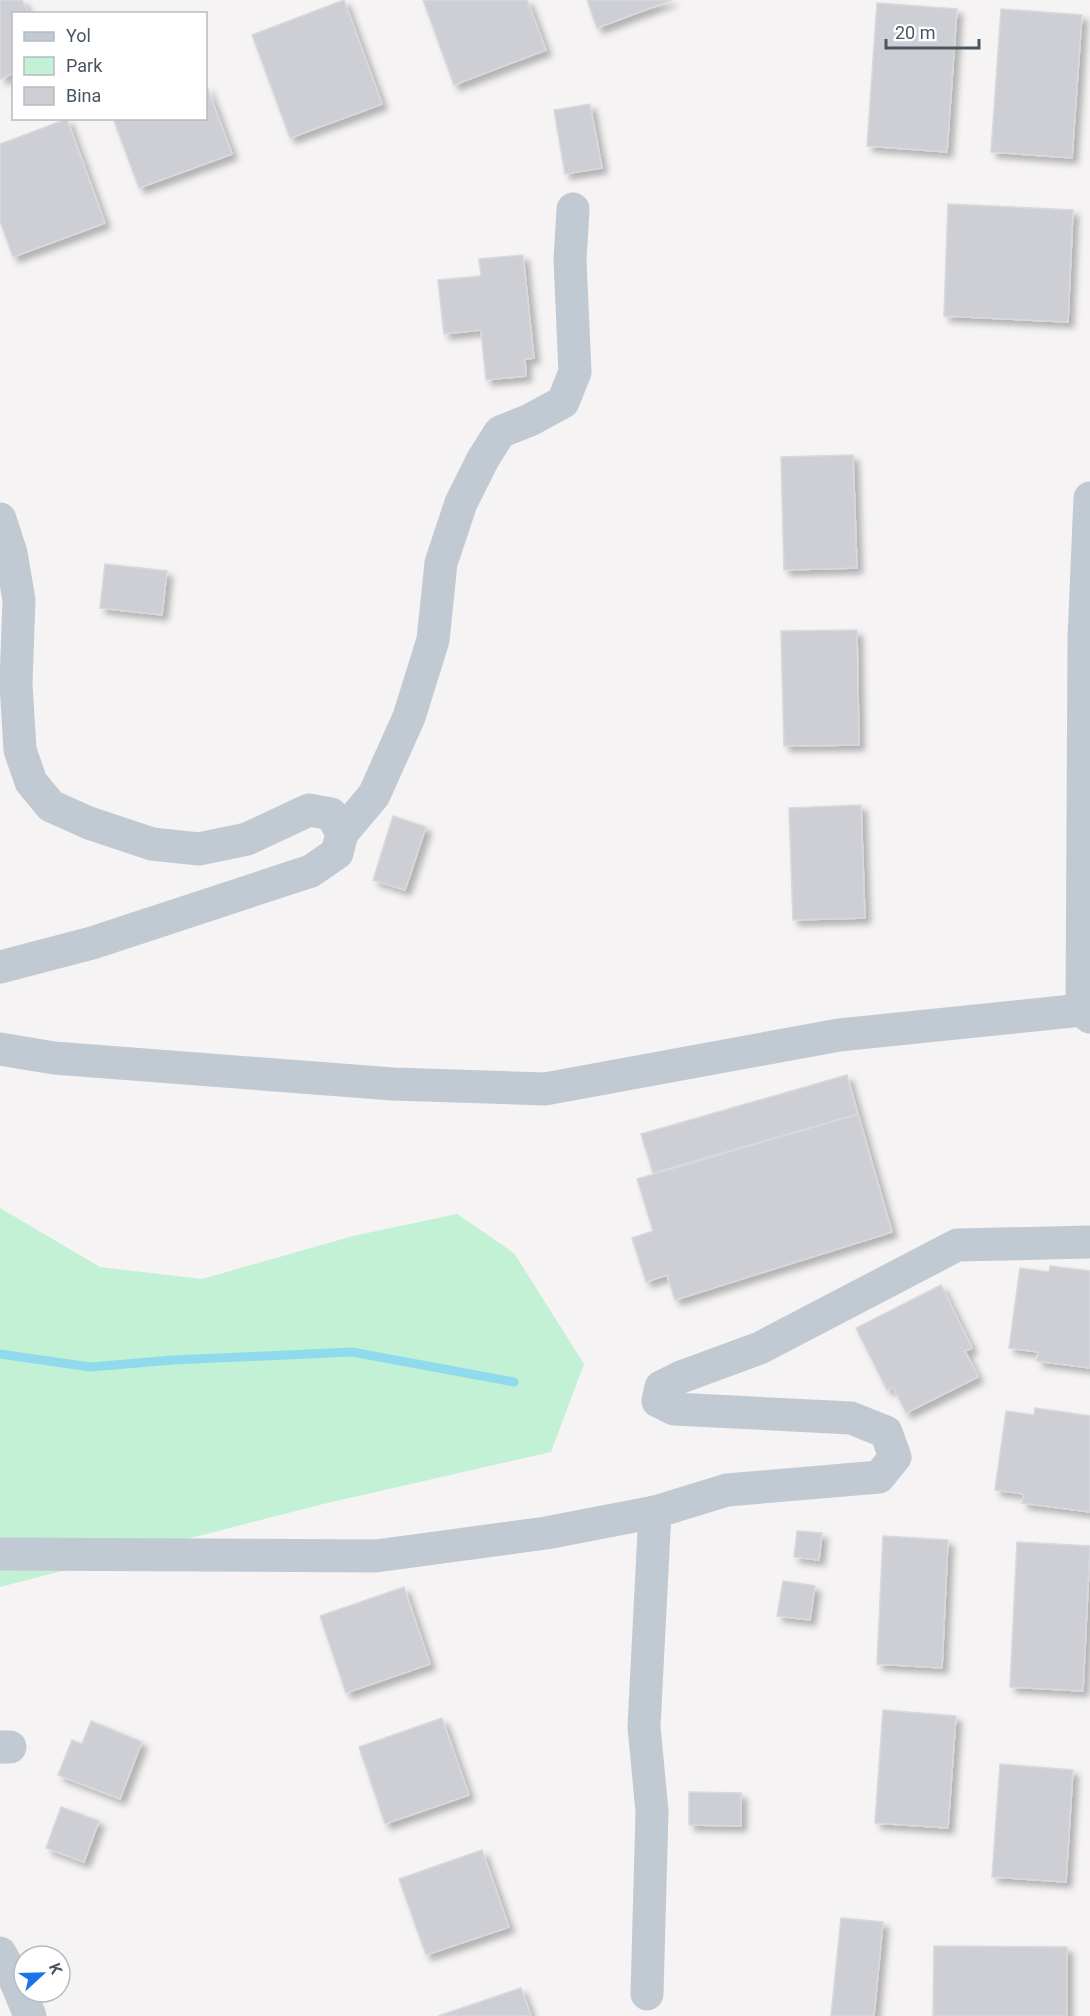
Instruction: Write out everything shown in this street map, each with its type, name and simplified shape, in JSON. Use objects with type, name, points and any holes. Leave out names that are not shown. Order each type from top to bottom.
[{"type":"street","points":[[0,967],[92,943],[311,871],[337,853],[342,833],[374,795],[409,717],[432,640],[441,563],[461,502],[500,432],[530,420],[563,402],[575,372],[570,260],[573,209]]},
{"type":"street","points":[[0,1049],[54,1058],[393,1084],[545,1089],[839,1035],[1086,1014],[1084,638],[1090,498]]},
{"type":"street","points":[[0,519],[11,553],[19,600],[16,682],[20,750],[31,782],[51,806],[89,824],[152,844],[187,848],[199,849],[247,839],[309,810],[332,814],[342,833]]},
{"type":"street","points":[[0,1554],[376,1556],[546,1533],[655,1512],[727,1490],[879,1477],[895,1457],[886,1432],[851,1418],[674,1409],[658,1401],[661,1387],[681,1377],[760,1348],[957,1245],[1090,1242]]},
{"type":"street","points":[[647,1994],[652,1811],[644,1727],[655,1512]]},
{"type":"street","points":[[0,1953],[16,1982],[30,2016]]},
{"type":"green space","points":[[0,1208],[100,1267],[202,1279],[353,1236],[457,1214],[514,1253],[584,1364],[551,1452],[319,1505],[0,1587]]},
{"type":"building","points":[[0,0],[22,0],[28,12],[12,12],[12,74],[0,79]]},
{"type":"building","points":[[344,0],[382,104],[290,138],[252,35]]},
{"type":"building","points":[[423,0],[527,0],[546,50],[454,85]]},
{"type":"building","points":[[587,0],[672,0],[597,28]]},
{"type":"building","points":[[877,3],[957,9],[947,152],[867,146]]},
{"type":"building","points":[[1001,9],[1082,15],[1072,158],[991,152]]},
{"type":"building","points":[[207,87],[232,154],[139,188],[114,120],[207,120]]},
{"type":"building","points":[[590,104],[602,168],[565,174],[554,110]]},
{"type":"building","points":[[67,120],[105,223],[13,257],[0,221],[0,144]]},
{"type":"building","points":[[948,204],[1073,210],[1068,322],[944,316]]},
{"type":"building","points":[[523,255],[534,358],[525,359],[526,376],[486,380],[481,330],[444,334],[438,280],[481,276],[479,259]]},
{"type":"building","points":[[853,455],[857,568],[784,570],[781,457]]},
{"type":"building","points":[[105,564],[167,571],[162,615],[100,608]]},
{"type":"building","points":[[857,630],[859,745],[784,746],[781,631]]},
{"type":"building","points":[[861,805],[865,918],[793,920],[789,808]]},
{"type":"building","points":[[393,816],[426,827],[405,890],[373,880]]},
{"type":"building","points":[[847,1075],[858,1114],[653,1173],[641,1134]]},
{"type":"building","points":[[858,1114],[892,1232],[675,1300],[667,1275],[646,1282],[632,1238],[653,1231],[637,1179]]},
{"type":"building","points":[[1050,1266],[1090,1271],[1090,1368],[1037,1361],[1038,1352],[1009,1348],[1020,1268],[1049,1272]]},
{"type":"building","points":[[941,1285],[972,1348],[965,1351],[978,1377],[906,1413],[893,1387],[887,1390],[856,1328]]},
{"type":"building","points":[[1035,1408],[1090,1416],[1090,1512],[1022,1503],[1024,1494],[995,1490],[1006,1411],[1034,1415]]},
{"type":"building","points":[[797,1531],[822,1533],[819,1560],[794,1557]]},
{"type":"building","points":[[883,1536],[948,1540],[942,1668],[877,1664]]},
{"type":"building","points":[[1017,1542],[1090,1546],[1083,1691],[1010,1687]]},
{"type":"building","points":[[783,1581],[815,1586],[810,1620],[777,1616]]},
{"type":"building","points":[[404,1587],[430,1664],[346,1693],[320,1616]]},
{"type":"building","points":[[883,1710],[956,1716],[948,1828],[875,1823]]},
{"type":"building","points":[[442,1718],[469,1795],[385,1824],[359,1747]]},
{"type":"building","points":[[91,1721],[142,1742],[120,1799],[58,1775],[72,1740],[82,1744]]},
{"type":"building","points":[[1000,1764],[1073,1770],[1066,1882],[992,1877]]},
{"type":"building","points":[[689,1792],[741,1793],[741,1826],[689,1825]]},
{"type":"building","points":[[61,1807],[99,1821],[84,1862],[46,1848]]},
{"type":"building","points":[[482,1850],[509,1927],[426,1955],[399,1879]]},
{"type":"building","points":[[841,1918],[883,1922],[874,2016],[831,2016]]},
{"type":"building","points":[[934,1946],[1067,1947],[1067,2016],[933,2016]]},
{"type":"building","points":[[521,1988],[531,2016],[438,2016]]},
{"type":"waterway","points":[[0,1354],[90,1367],[173,1360],[352,1352],[514,1382]]}]
